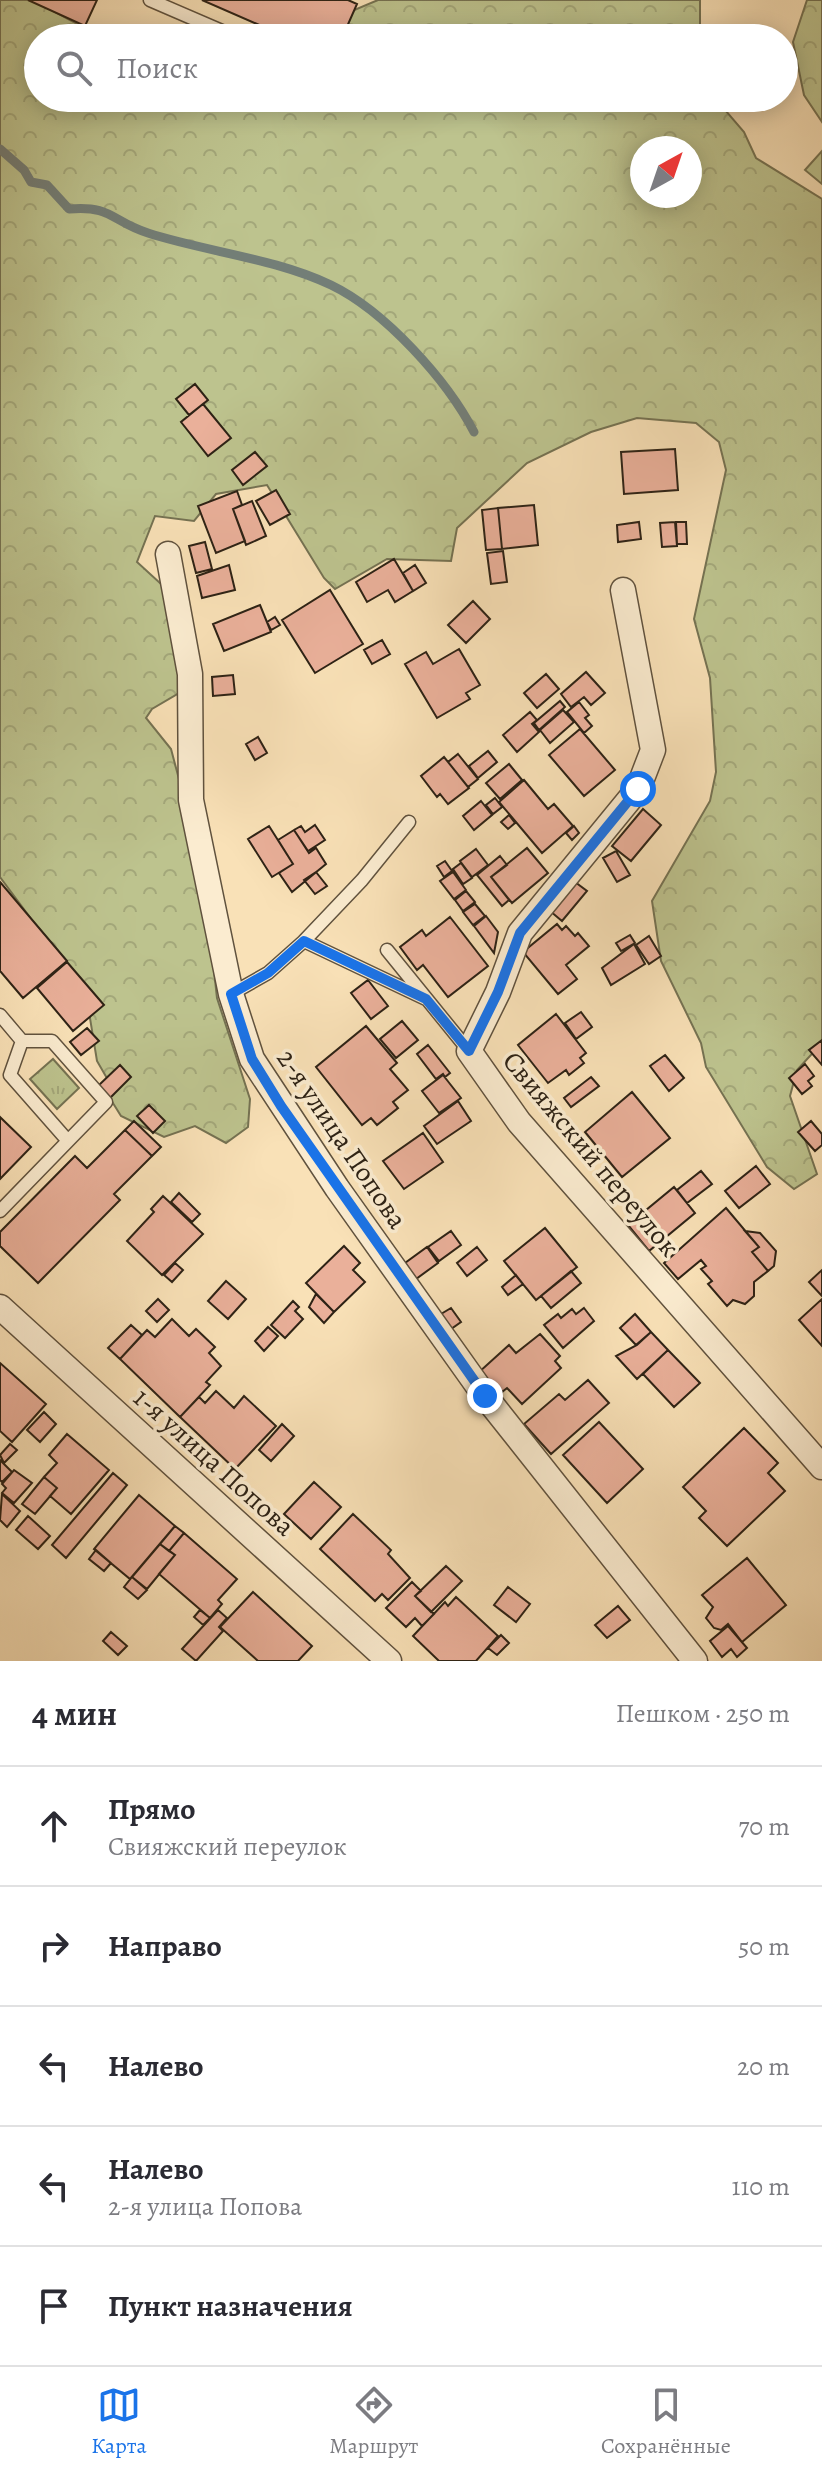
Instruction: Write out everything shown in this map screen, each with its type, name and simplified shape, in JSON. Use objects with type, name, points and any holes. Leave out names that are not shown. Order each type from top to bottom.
[{"type":"street","name":"2-я улица Попова","points":[[168,554],[190,674],[191,800],[231,994],[252,1059],[337,1188],[485,1396],[695,1661]]},
{"type":"street","name":"Свияжский переулок","points":[[623,590],[653,750],[638,789],[520,933],[498,992],[469,1051],[519,1122],[822,1467]]},
{"type":"street","name":"1-я улица Попова","points":[[0,1307],[389,1661]]},
{"type":"lane","points":[[150,0],[206,24]]},
{"type":"lane","points":[[231,994],[268,973],[304,941],[362,880],[409,822]]},
{"type":"lane","points":[[304,941],[426,999]]},
{"type":"lane","points":[[387,950],[469,1051]]},
{"type":"lane","points":[[0,1015],[22,1041],[52,1041],[106,1102],[0,1211]]},
{"type":"lane","points":[[22,1041],[10,1075],[68,1141]]},
{"type":"green space","points":[[0,0],[33,0],[77,24],[24,24],[24,112],[727,112],[744,132],[756,158],[822,199],[822,1043],[797,1070],[790,1096],[817,1174],[794,1189],[767,1167],[706,1067],[701,1043],[661,961],[652,901],[710,801],[716,772],[710,678],[694,619],[726,470],[719,442],[696,423],[637,418],[591,432],[527,463],[457,528],[451,561],[387,559],[335,589],[324,578],[267,485],[216,494],[194,521],[155,516],[137,562],[172,594],[192,657],[179,693],[152,709],[146,718],[171,749],[184,798],[208,915],[217,998],[250,1099],[248,1127],[226,1143],[195,1126],[164,1137],[121,1116],[111,1100],[108,1080],[97,1061],[88,1006],[78,982],[0,877]]},
{"type":"green space","points":[[378,0],[700,0],[700,24],[336,24],[340,16]]},
{"type":"green space","points":[[807,0],[822,0],[822,122],[804,95],[798,66],[798,27]]},
{"type":"green space","points":[[822,151],[822,184],[805,170]]},
{"type":"green space","points":[[53,1059],[79,1088],[57,1109],[30,1079]]},
{"type":"building","points":[[28,0],[97,0],[86,24]]},
{"type":"building","points":[[202,0],[348,0],[357,4],[348,24],[257,24]]},
{"type":"building","points":[[195,384],[208,400],[189,415],[176,399]]},
{"type":"building","points":[[203,404],[231,438],[208,456],[181,422]]},
{"type":"building","points":[[675,449],[678,490],[624,494],[621,452]]},
{"type":"building","points":[[255,452],[267,466],[243,485],[232,470]]},
{"type":"building","points":[[276,490],[290,514],[270,525],[256,501]]},
{"type":"building","points":[[237,491],[242,505],[233,509],[245,541],[216,553],[198,506]]},
{"type":"building","points":[[252,501],[266,536],[246,545],[233,509]]},
{"type":"building","points":[[534,505],[538,545],[502,549],[498,508]]},
{"type":"building","points":[[498,508],[502,549],[486,550],[482,510]]},
{"type":"building","points":[[639,522],[641,539],[618,542],[617,525]]},
{"type":"building","points":[[675,522],[677,546],[662,547],[660,523]]},
{"type":"building","points":[[676,522],[686,522],[687,544],[677,544]]},
{"type":"building","points":[[205,542],[212,569],[196,573],[189,546]]},
{"type":"building","points":[[503,551],[507,582],[491,584],[487,553]]},
{"type":"building","points":[[394,559],[413,591],[395,602],[388,590],[367,602],[356,582]]},
{"type":"building","points":[[229,565],[235,590],[202,598],[197,576]]},
{"type":"building","points":[[415,565],[426,583],[413,591],[403,573]]},
{"type":"building","points":[[330,590],[363,644],[315,673],[282,620]]},
{"type":"building","points":[[473,601],[490,619],[466,643],[448,625]]},
{"type":"building","points":[[260,605],[271,632],[224,651],[213,624]]},
{"type":"building","points":[[275,617],[280,625],[271,630],[267,622]]},
{"type":"building","points":[[382,640],[390,654],[372,664],[364,650]]},
{"type":"building","points":[[459,649],[480,685],[466,693],[470,699],[437,718],[405,664],[426,652],[433,664]]},
{"type":"building","points":[[586,672],[605,693],[591,705],[584,697],[571,707],[561,694]]},
{"type":"building","points":[[546,674],[559,689],[537,708],[524,693]]},
{"type":"building","points":[[233,675],[235,694],[213,696],[212,677]]},
{"type":"building","points":[[560,701],[565,707],[539,730],[534,723]]},
{"type":"building","points":[[579,702],[589,715],[585,718],[592,726],[584,733],[567,712]]},
{"type":"building","points":[[563,710],[574,722],[550,743],[540,730]]},
{"type":"building","points":[[530,712],[537,720],[532,724],[539,732],[517,752],[503,735]]},
{"type":"building","points":[[580,729],[615,770],[584,796],[549,755]]},
{"type":"building","points":[[258,737],[267,753],[255,760],[246,744]]},
{"type":"building","points":[[488,751],[497,762],[478,778],[469,766]]},
{"type":"building","points":[[458,754],[478,779],[468,787],[448,762]]},
{"type":"building","points":[[444,757],[469,788],[448,804],[440,794],[437,797],[421,776]]},
{"type":"building","points":[[509,764],[522,780],[500,799],[486,783]]},
{"type":"building","points":[[524,780],[548,809],[554,804],[573,826],[542,853],[499,802]]},
{"type":"building","points":[[495,798],[502,807],[493,814],[486,805]]},
{"type":"building","points":[[481,801],[492,815],[474,830],[463,816]]},
{"type":"building","points":[[643,809],[661,825],[631,861],[612,846]]},
{"type":"building","points":[[509,815],[515,823],[508,829],[501,822]]},
{"type":"building","points":[[315,825],[325,840],[308,851],[294,830],[301,826],[305,832]]},
{"type":"building","points":[[269,826],[293,864],[272,877],[248,839]]},
{"type":"building","points":[[574,826],[579,833],[572,840],[566,833]]},
{"type":"building","points":[[294,830],[309,853],[316,848],[326,864],[292,892],[279,873],[293,864],[278,840]]},
{"type":"building","points":[[527,848],[548,873],[512,903],[491,877]]},
{"type":"building","points":[[476,849],[488,865],[472,877],[460,861]]},
{"type":"building","points":[[616,851],[630,875],[617,882],[603,858]]},
{"type":"building","points":[[500,856],[507,865],[491,877],[509,900],[502,906],[477,875]]},
{"type":"building","points":[[445,861],[452,871],[444,877],[437,866]]},
{"type":"building","points":[[461,863],[472,878],[463,884],[453,869]]},
{"type":"building","points":[[316,872],[327,886],[315,894],[304,880]]},
{"type":"building","points":[[453,872],[466,890],[454,899],[440,881]]},
{"type":"building","points":[[0,882],[67,961],[23,998],[0,971]]},
{"type":"building","points":[[575,882],[587,891],[562,921],[550,911]]},
{"type":"building","points":[[466,891],[475,902],[463,911],[455,900]]},
{"type":"building","points":[[475,904],[485,916],[473,925],[463,912]]},
{"type":"building","points":[[486,916],[498,932],[494,953],[474,926]]},
{"type":"building","points":[[450,917],[488,966],[448,997],[423,965],[417,970],[400,947],[422,930],[426,936]]},
{"type":"building","points":[[557,924],[562,930],[566,926],[575,936],[578,933],[589,946],[566,965],[577,979],[558,994],[523,952]]},
{"type":"building","points":[[630,935],[635,943],[621,951],[616,943]]},
{"type":"building","points":[[649,936],[661,956],[649,964],[636,945]]},
{"type":"building","points":[[634,944],[645,964],[611,985],[602,968]]},
{"type":"building","points":[[67,962],[104,1005],[73,1031],[37,988]]},
{"type":"building","points":[[368,980],[388,1006],[371,1019],[351,993]]},
{"type":"building","points":[[581,1012],[592,1027],[576,1039],[565,1023]]},
{"type":"building","points":[[556,1014],[586,1053],[580,1058],[584,1063],[569,1075],[566,1070],[548,1083],[518,1045]]},
{"type":"building","points":[[402,1021],[418,1040],[396,1058],[380,1039]]},
{"type":"building","points":[[366,1026],[397,1063],[390,1069],[408,1090],[393,1102],[398,1108],[377,1125],[371,1118],[362,1125],[316,1067]]},
{"type":"building","points":[[87,1028],[99,1041],[81,1055],[70,1042]]},
{"type":"building","points":[[822,1040],[822,1065],[809,1050]]},
{"type":"building","points":[[428,1045],[450,1073],[445,1077],[443,1074],[436,1079],[417,1054]]},
{"type":"building","points":[[665,1055],[684,1078],[669,1091],[650,1066]]},
{"type":"building","points":[[805,1064],[814,1076],[808,1081],[812,1086],[802,1094],[789,1078]]},
{"type":"building","points":[[120,1065],[131,1077],[110,1098],[98,1086]]},
{"type":"building","points":[[443,1075],[461,1098],[439,1113],[422,1091]]},
{"type":"building","points":[[591,1077],[599,1086],[571,1107],[564,1098]]},
{"type":"building","points":[[632,1092],[670,1138],[622,1177],[585,1132]]},
{"type":"building","points":[[458,1101],[471,1121],[437,1144],[424,1126]]},
{"type":"building","points":[[149,1105],[165,1121],[153,1133],[137,1116]]},
{"type":"building","points":[[0,1117],[31,1147],[0,1179]]},
{"type":"building","points":[[134,1121],[161,1147],[152,1156],[125,1130]]},
{"type":"building","points":[[811,1121],[822,1134],[822,1145],[815,1151],[798,1132]]},
{"type":"building","points":[[125,1130],[152,1156],[114,1194],[120,1200],[38,1283],[0,1246],[0,1232],[75,1156],[87,1168]]},
{"type":"building","points":[[423,1133],[443,1162],[404,1189],[383,1161]]},
{"type":"building","points":[[756,1166],[770,1184],[739,1208],[725,1191]]},
{"type":"building","points":[[701,1171],[712,1184],[687,1203],[677,1190]]},
{"type":"building","points":[[674,1187],[695,1213],[649,1251],[628,1225]]},
{"type":"building","points":[[179,1193],[200,1214],[192,1222],[171,1202]]},
{"type":"building","points":[[163,1196],[203,1234],[162,1275],[127,1241],[154,1212],[151,1209]]},
{"type":"building","points":[[726,1208],[759,1247],[752,1252],[768,1271],[754,1282],[754,1296],[745,1304],[733,1300],[727,1306],[708,1284],[712,1281],[701,1269],[706,1266],[701,1260],[678,1279],[664,1263]]},
{"type":"building","points":[[545,1228],[577,1267],[536,1300],[504,1261]]},
{"type":"building","points":[[451,1231],[461,1245],[439,1261],[428,1247]]},
{"type":"building","points":[[745,1231],[760,1233],[776,1251],[774,1266],[768,1271],[752,1252],[759,1247]]},
{"type":"building","points":[[344,1246],[360,1263],[353,1270],[365,1282],[334,1312],[306,1283]]},
{"type":"building","points":[[427,1247],[438,1263],[416,1279],[405,1263]]},
{"type":"building","points":[[477,1247],[487,1260],[467,1276],[457,1263]]},
{"type":"building","points":[[175,1263],[183,1270],[172,1282],[164,1275]]},
{"type":"building","points":[[822,1270],[822,1296],[809,1282]]},
{"type":"building","points":[[571,1271],[581,1283],[551,1308],[541,1296]]},
{"type":"building","points":[[516,1275],[523,1284],[508,1295],[502,1287]]},
{"type":"building","points":[[226,1281],[246,1299],[228,1319],[208,1301]]},
{"type":"building","points":[[316,1294],[334,1312],[324,1323],[309,1307]]},
{"type":"building","points":[[158,1299],[169,1310],[157,1322],[146,1311]]},
{"type":"building","points":[[822,1299],[822,1346],[799,1320]]},
{"type":"building","points":[[293,1301],[299,1307],[295,1311],[303,1319],[285,1338],[271,1325]]},
{"type":"building","points":[[451,1308],[461,1322],[451,1329],[441,1314]]},
{"type":"building","points":[[584,1308],[594,1321],[563,1348],[544,1325],[558,1314],[561,1318],[572,1309],[576,1314]]},
{"type":"building","points":[[635,1314],[651,1332],[636,1345],[620,1328]]},
{"type":"building","points":[[172,1319],[189,1336],[196,1329],[215,1347],[209,1353],[221,1366],[206,1382],[210,1385],[180,1417],[120,1359],[147,1330],[155,1337]]},
{"type":"building","points":[[131,1325],[142,1335],[120,1359],[108,1348]]},
{"type":"building","points":[[268,1327],[278,1336],[264,1351],[255,1341]]},
{"type":"building","points":[[651,1332],[668,1350],[637,1379],[616,1356],[637,1345]]},
{"type":"building","points":[[540,1334],[560,1356],[555,1361],[561,1368],[522,1404],[507,1388],[502,1392],[498,1387],[494,1391],[478,1373],[509,1345],[516,1353]]},
{"type":"building","points":[[668,1350],[700,1383],[674,1407],[643,1374]]},
{"type":"building","points":[[0,1363],[46,1404],[12,1442],[0,1431]]},
{"type":"building","points":[[588,1380],[609,1403],[551,1454],[524,1424],[559,1394],[565,1400]]},
{"type":"building","points":[[216,1391],[234,1408],[244,1396],[276,1426],[235,1469],[180,1417],[199,1397],[205,1403]]},
{"type":"building","points":[[44,1412],[56,1424],[40,1442],[27,1430]]},
{"type":"building","points":[[599,1422],[643,1469],[607,1503],[563,1455]]},
{"type":"building","points":[[282,1424],[294,1436],[271,1461],[259,1450]]},
{"type":"building","points":[[744,1428],[778,1463],[768,1473],[785,1491],[727,1546],[699,1518],[706,1511],[683,1487]]},
{"type":"building","points":[[67,1434],[109,1470],[71,1514],[50,1496],[57,1488],[44,1477],[57,1463],[49,1455]]},
{"type":"building","points":[[10,1444],[17,1450],[4,1463],[0,1455]]},
{"type":"building","points":[[0,1460],[12,1472],[2,1482],[0,1480]]},
{"type":"building","points":[[14,1470],[32,1483],[14,1503],[2,1493],[6,1488],[2,1484]]},
{"type":"building","points":[[113,1473],[127,1485],[66,1558],[52,1545]]},
{"type":"building","points":[[44,1477],[57,1488],[35,1514],[22,1504]]},
{"type":"building","points":[[314,1482],[341,1507],[311,1539],[284,1514]]},
{"type":"building","points":[[2,1494],[20,1511],[7,1527],[0,1520]]},
{"type":"building","points":[[139,1495],[175,1526],[130,1579],[94,1549]]},
{"type":"building","points":[[353,1514],[391,1550],[388,1554],[410,1578],[388,1600],[382,1594],[375,1601],[320,1549]]},
{"type":"building","points":[[28,1516],[50,1536],[38,1549],[16,1530]]},
{"type":"building","points":[[175,1526],[184,1533],[169,1551],[160,1544]]},
{"type":"building","points":[[184,1533],[237,1579],[218,1600],[222,1604],[210,1618],[159,1574],[175,1555],[169,1551]]},
{"type":"building","points":[[160,1544],[175,1555],[147,1589],[132,1577]]},
{"type":"building","points":[[96,1550],[111,1563],[104,1571],[89,1559]]},
{"type":"building","points":[[747,1558],[786,1605],[742,1642],[728,1624],[721,1630],[714,1628],[706,1618],[713,1607],[702,1595]]},
{"type":"building","points":[[446,1566],[462,1581],[431,1612],[415,1596]]},
{"type":"building","points":[[132,1577],[147,1590],[138,1599],[124,1587]]},
{"type":"building","points":[[412,1582],[421,1591],[415,1596],[434,1614],[422,1626],[415,1618],[406,1627],[386,1608]]},
{"type":"building","points":[[508,1587],[530,1604],[516,1622],[494,1605]]},
{"type":"building","points":[[253,1592],[312,1646],[298,1661],[258,1661],[220,1627]]},
{"type":"building","points":[[456,1597],[498,1636],[476,1661],[439,1661],[413,1636],[445,1602],[448,1606]]},
{"type":"building","points":[[618,1606],[630,1620],[607,1638],[595,1625]]},
{"type":"building","points":[[200,1610],[210,1618],[203,1625],[194,1617]]},
{"type":"building","points":[[218,1610],[227,1618],[219,1627],[223,1631],[196,1661],[182,1649]]},
{"type":"building","points":[[728,1626],[747,1648],[737,1657],[731,1649],[722,1657],[710,1641]]},
{"type":"building","points":[[111,1632],[127,1646],[118,1655],[103,1641]]},
{"type":"building","points":[[501,1635],[509,1643],[497,1655],[488,1648]]},
{"type":"waterway","points":[[0,149],[24,170],[31,182],[47,185],[69,209],[103,212],[136,229],[170,240],[287,268],[331,285],[352,297],[413,349],[448,391],[474,432]]},
{"type":"route","points":[[485,1396],[281,1106],[252,1059],[231,994],[268,973],[304,941],[426,999],[469,1051],[498,992],[520,933],[638,789]]}]
